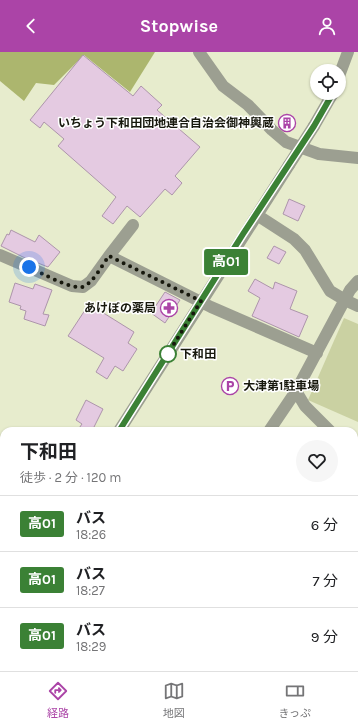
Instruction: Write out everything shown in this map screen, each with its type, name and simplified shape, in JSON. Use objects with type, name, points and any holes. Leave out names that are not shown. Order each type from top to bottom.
[{"type":"street","points":[[199,52],[223,86],[248,104],[286,142],[319,154],[358,158]]},
{"type":"street","points":[[344,64],[348,52]]},
{"type":"street","points":[[122,427],[314,126],[328,100]]},
{"type":"street","points":[[257,214],[294,239],[305,250],[330,291],[358,306]]},
{"type":"street","points":[[0,255],[72,286],[83,287],[91,281],[133,225]]},
{"type":"street","points":[[109,256],[201,301],[318,353]]},
{"type":"street","points":[[272,427],[296,392],[350,290],[358,281]]},
{"type":"street","points":[[296,392],[305,406],[326,427]]},
{"type":"green space","points":[[0,52],[155,52],[130,92],[84,55],[54,85],[36,83],[24,101],[0,81]]},
{"type":"green space","points":[[344,318],[358,324],[358,422],[308,400]]},
{"type":"building","points":[[83,55],[133,96],[141,86],[162,105],[157,110],[200,147],[175,176],[182,183],[172,195],[165,189],[140,217],[127,206],[113,224],[102,216],[116,197],[58,146],[64,139],[44,122],[40,128],[30,120]]},
{"type":"building","name":"いちょう下和田団地連合自治会御神輿蔵","points":[[287,114],[296,124],[287,132],[278,121]]},
{"type":"building","points":[[289,199],[305,206],[298,221],[283,214]]},
{"type":"building","points":[[11,230],[35,242],[39,235],[60,252],[48,267],[23,257],[1,246],[7,234],[9,235]]},
{"type":"building","points":[[274,246],[286,252],[279,264],[267,258]]},
{"type":"building","points":[[255,279],[273,289],[275,282],[297,291],[290,309],[308,316],[299,337],[252,316],[260,298],[248,291]]},
{"type":"building","points":[[15,283],[33,289],[35,284],[52,290],[43,314],[49,315],[45,326],[24,319],[26,311],[20,309],[21,306],[9,302]]},
{"type":"building","points":[[165,292],[180,300],[165,323],[151,313]]},
{"type":"building","points":[[89,304],[134,332],[128,343],[137,349],[123,371],[115,366],[107,379],[96,372],[104,358],[68,336]]},
{"type":"building","points":[[86,400],[103,409],[94,427],[80,427],[82,424],[76,420]]},
{"type":"bus line","name":"高01","points":[[122,427],[330,100]]},
{"type":"place","name":"いちょう下和田団地連合自治会御神輿蔵","points":[[287,123]]},
{"type":"place","name":"あけぼの薬局","points":[[169,308]]},
{"type":"place","name":"下和田","points":[[168,354]]},
{"type":"place","name":"大津第1駐車場","points":[[230,386]]},
{"type":"route","points":[[29,267],[72,286],[83,287],[91,281],[109,256],[201,301],[167,355],[168,354]]}]
